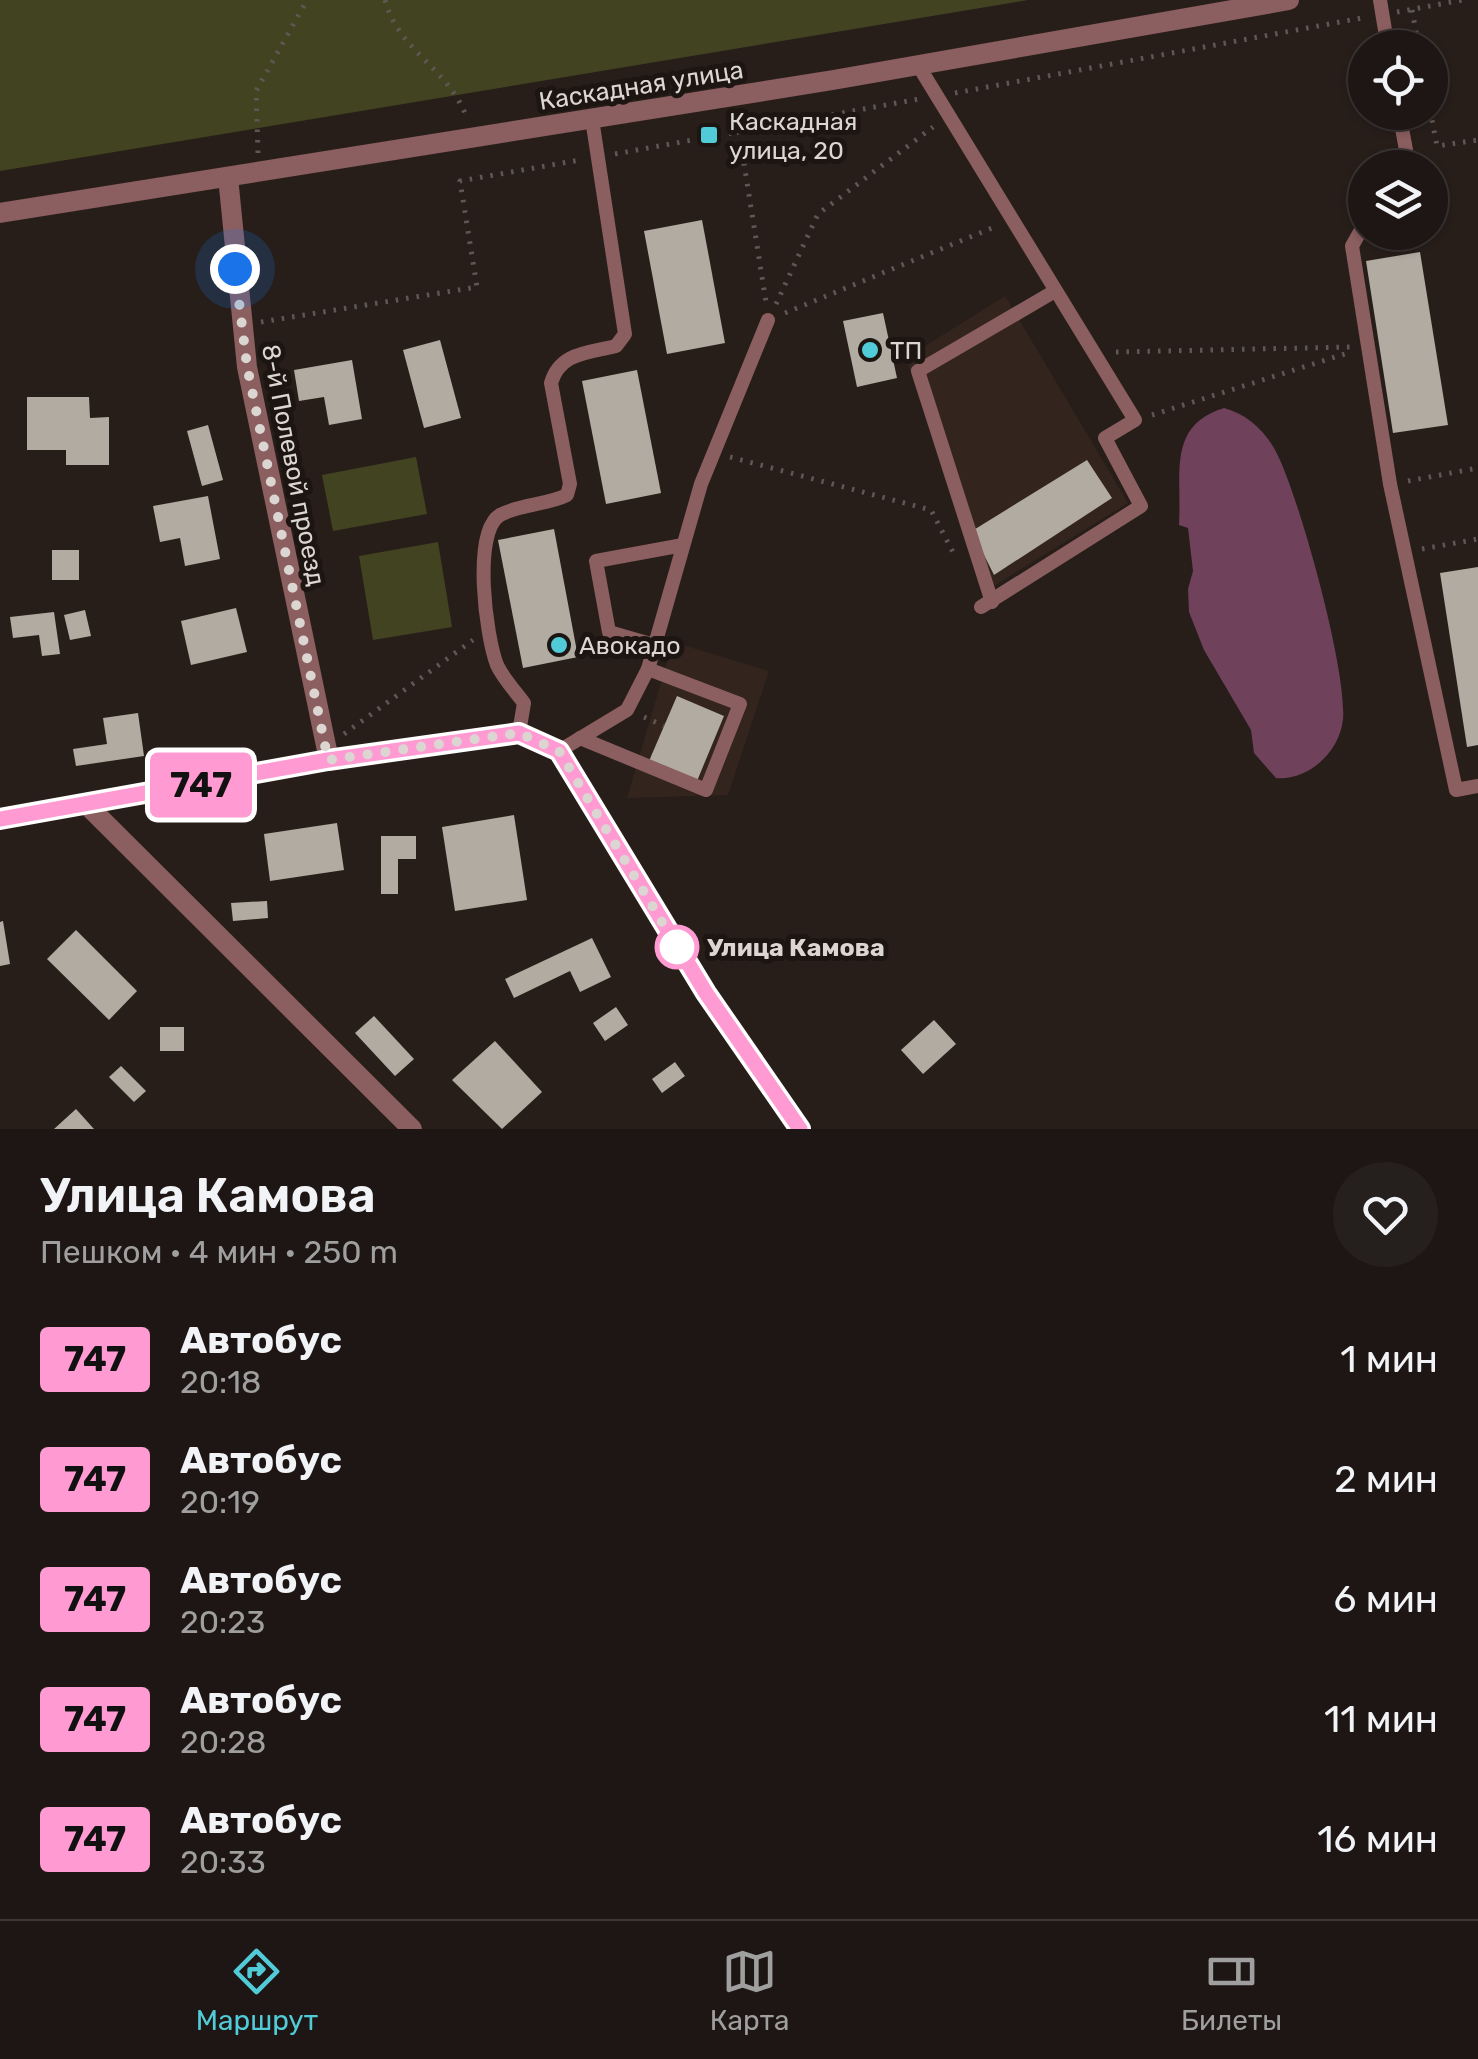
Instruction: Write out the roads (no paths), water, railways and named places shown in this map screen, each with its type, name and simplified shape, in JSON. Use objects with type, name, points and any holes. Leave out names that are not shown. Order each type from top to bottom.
[{"type":"street","name":"Каскадная улица","points":[[0,213],[918,65],[1289,0]]},
{"type":"street","name":"8-й Полевой проезд","points":[[228,177],[241,326],[327,754]]},
{"type":"street","points":[[0,819],[327,754],[519,733],[559,751],[706,993],[800,1129]]},
{"type":"street","points":[[86,804],[412,1129]]},
{"type":"lane","points":[[918,65],[1135,420],[1105,438],[1141,506],[986,604],[918,371],[1055,291]]},
{"type":"lane","points":[[519,733],[524,704],[498,666],[482,550],[487,532],[499,516],[568,495],[570,484],[551,383],[556,369],[568,357],[616,346],[625,334],[592,118]]},
{"type":"lane","points":[[1353,250],[1390,484],[1456,790],[1478,786]]},
{"type":"lane","points":[[559,751],[627,710],[648,669],[712,452],[768,320]]},
{"type":"lane","points":[[654,645],[609,632],[596,562],[683,545]]},
{"type":"lane","points":[[580,738],[706,790],[740,704],[648,669]]},
{"type":"place","name":"Каскадная улица, 20","points":[[709,135]]},
{"type":"place","name":"ТП","points":[[870,350]]},
{"type":"place","name":"Авокадо","points":[[559,645]]},
{"type":"place","name":"Улица Камова","points":[[677,947]]}]
